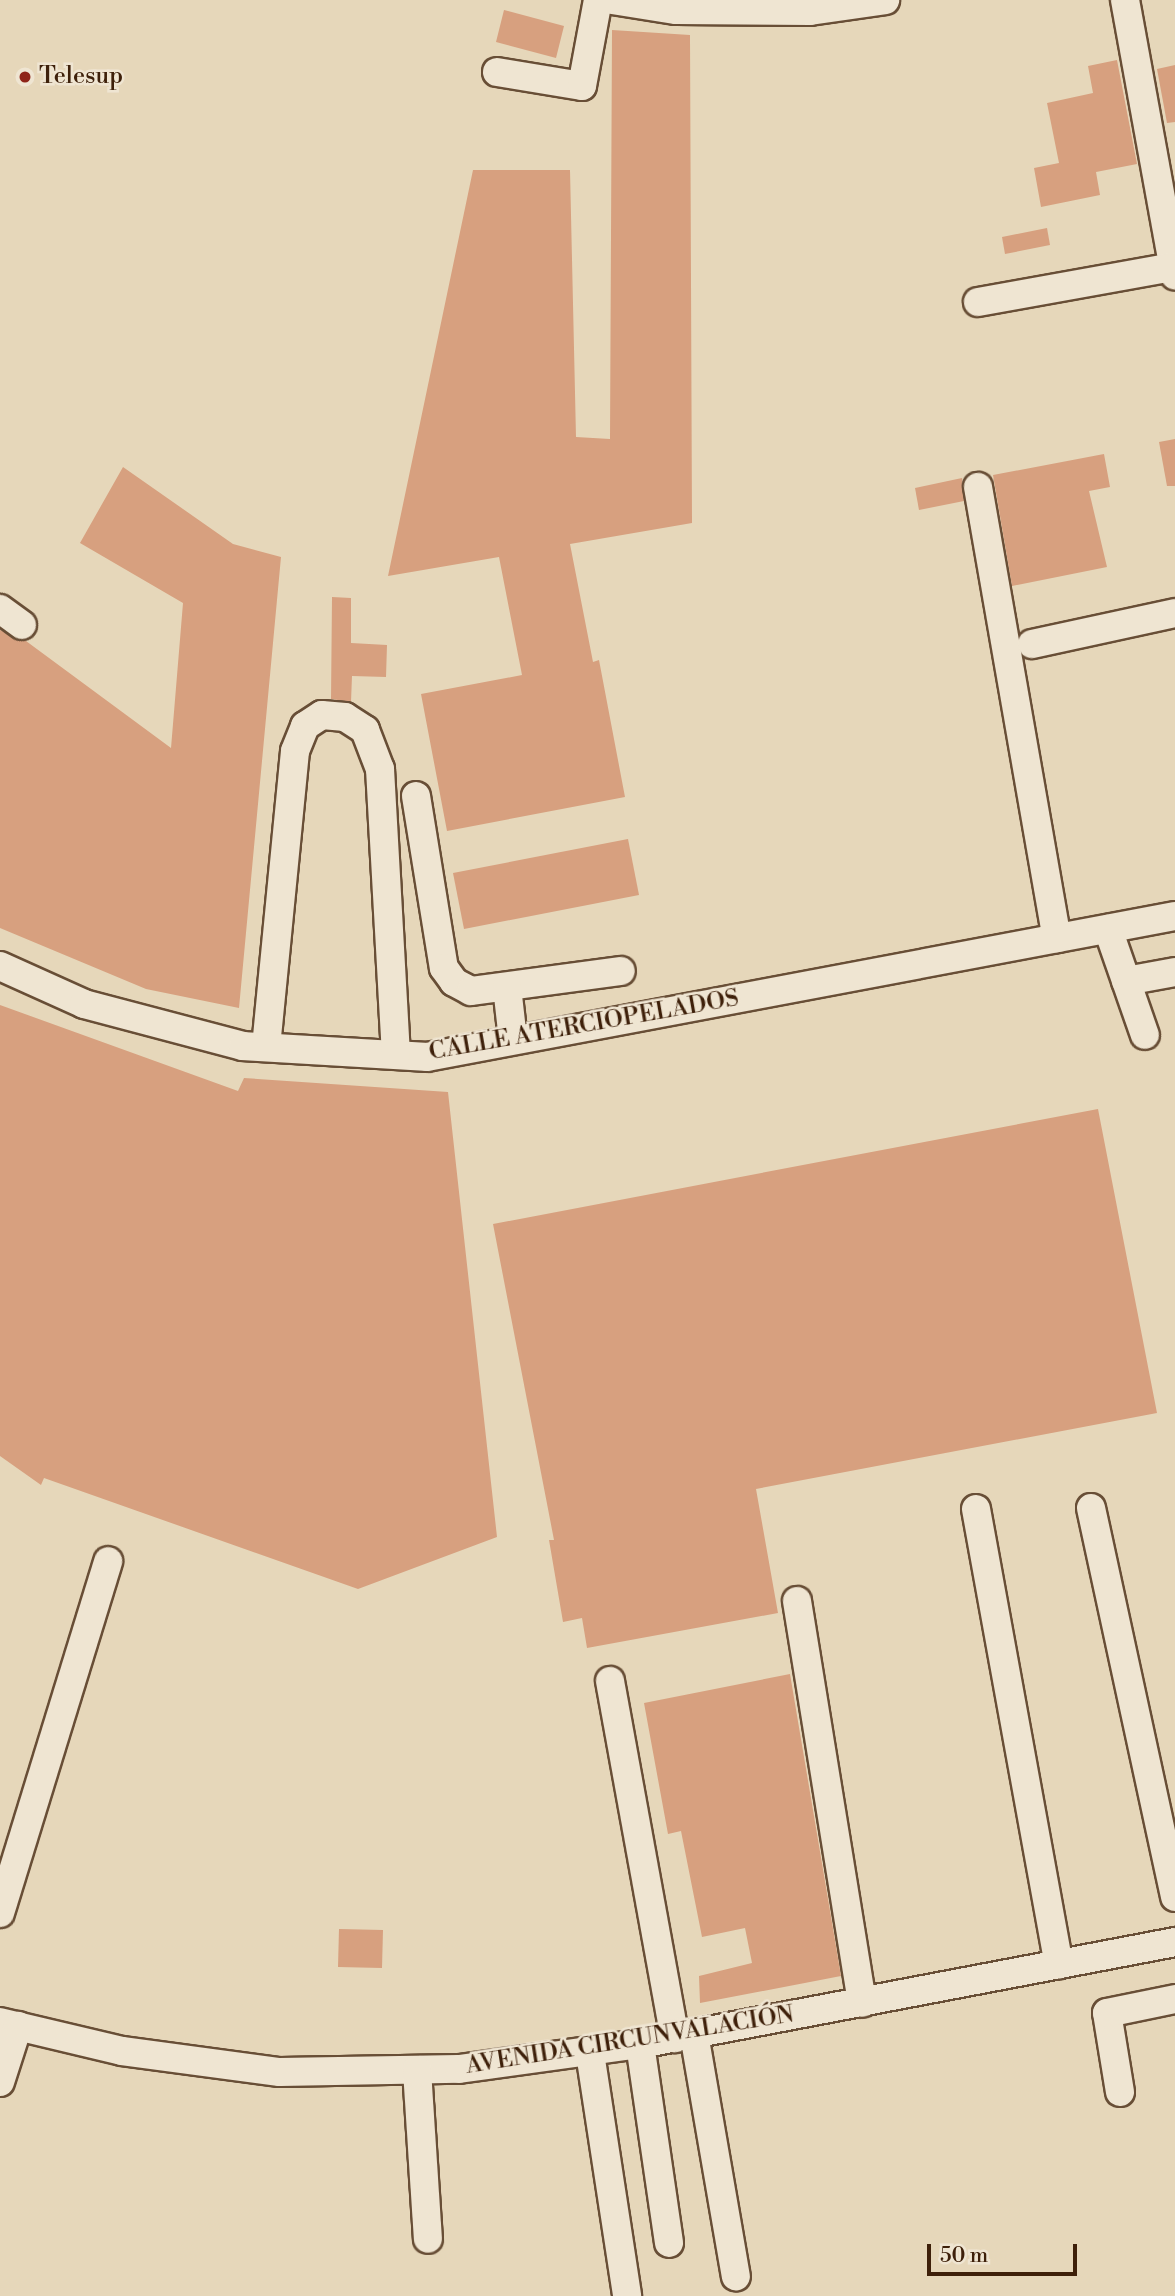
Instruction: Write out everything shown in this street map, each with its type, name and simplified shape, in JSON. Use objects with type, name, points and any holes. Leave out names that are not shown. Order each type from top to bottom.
[{"type":"street","points":[[497,72],[582,86],[598,0]]},
{"type":"street","points":[[612,0],[810,11],[885,0]]},
{"type":"street","points":[[978,302],[1174,271],[1125,0]]},
{"type":"street","points":[[978,487],[1057,939]]},
{"type":"street","points":[[1032,644],[1175,613]]},
{"type":"street","points":[[266,1047],[295,751],[305,726],[322,715],[345,716],[365,730],[380,769],[396,1055]]},
{"type":"street","points":[[416,796],[444,968],[454,982],[471,991],[621,971]]},
{"type":"street","name":"CALLE ATERCIOPELADOS","points":[[0,966],[84,1004],[243,1046],[427,1057],[1175,916]]},
{"type":"street","points":[[1108,929],[1145,1035]]},
{"type":"street","points":[[1126,981],[1175,972]]},
{"type":"street","points":[[507,987],[513,1040]]},
{"type":"street","points":[[1091,1508],[1175,1897]]},
{"type":"street","points":[[976,1509],[1059,1965]]},
{"type":"street","points":[[0,1913],[108,1561]]},
{"type":"street","points":[[797,1601],[862,2003]]},
{"type":"street","points":[[610,1681],[736,2276]]},
{"type":"street","name":"AVENIDA CIRCUNVALACIÓN","points":[[9,2024],[122,2052],[280,2071],[417,2070],[590,2053],[1175,1942]]},
{"type":"street","points":[[1120,2092],[1107,2013],[1175,1999]]},
{"type":"street","points":[[0,2082],[9,2024]]},
{"type":"street","points":[[640,2044],[669,2243]]},
{"type":"street","points":[[590,2053],[627,2296]]},
{"type":"street","points":[[417,2070],[428,2239]]},
{"type":"building","points":[[504,10],[564,26],[556,58],[496,42]]},
{"type":"building","points":[[612,30],[690,35],[692,523],[570,544],[593,662],[599,660],[625,797],[447,831],[421,694],[522,675],[499,557],[388,576],[473,170],[570,170],[576,437],[610,439]]},
{"type":"building","points":[[1117,60],[1137,164],[1096,172],[1100,195],[1041,207],[1034,168],[1059,163],[1047,103],[1093,93],[1088,66]]},
{"type":"building","points":[[1175,65],[1175,122],[1167,123],[1157,69]]},
{"type":"building","points":[[1047,228],[1050,245],[1005,254],[1002,237]]},
{"type":"building","points":[[1175,439],[1175,486],[1167,486],[1159,442]]},
{"type":"building","points":[[1104,454],[1110,487],[1089,491],[1107,567],[1012,586],[993,475]]},
{"type":"building","points":[[123,467],[233,544],[281,557],[239,1008],[146,989],[0,928],[0,630],[26,641],[171,748],[183,603],[80,543]]},
{"type":"building","points":[[962,478],[964,501],[919,510],[915,488]]},
{"type":"building","points":[[332,597],[351,598],[351,643],[387,645],[386,677],[352,676],[351,702],[331,699]]},
{"type":"building","points":[[628,839],[639,895],[464,929],[453,873]]},
{"type":"building","points":[[0,1005],[238,1091],[244,1078],[448,1092],[497,1537],[358,1589],[44,1478],[41,1485],[0,1456]]},
{"type":"building","points":[[1098,1109],[1157,1413],[756,1489],[778,1613],[587,1648],[582,1618],[563,1622],[549,1540],[554,1540],[493,1224]]},
{"type":"building","points":[[790,1674],[841,1976],[700,2003],[699,1976],[752,1963],[745,1928],[702,1937],[681,1831],[668,1834],[644,1703]]},
{"type":"building","points":[[339,1929],[383,1930],[382,1968],[338,1967]]},
{"type":"place","name":"Telesup","points":[[25,77]]}]
